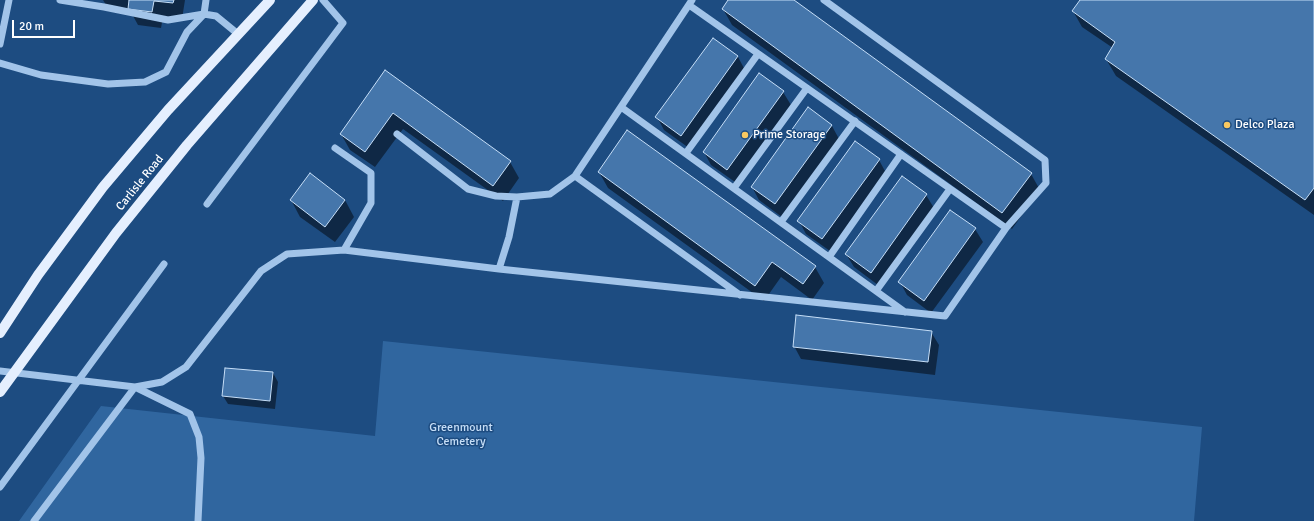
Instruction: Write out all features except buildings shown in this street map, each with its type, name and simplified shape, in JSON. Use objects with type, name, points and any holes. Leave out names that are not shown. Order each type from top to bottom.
[{"type":"main road","name":"Carlisle Road","points":[[0,333],[38,274],[103,187],[168,110],[270,0]]},
{"type":"main road","name":"Carlisle Road","points":[[0,392],[116,233],[187,145],[313,0]]},
{"type":"street","points":[[0,44],[9,0]]},
{"type":"street","points":[[60,0],[168,20],[204,14],[216,16],[238,34]]},
{"type":"street","points":[[0,63],[41,75],[108,84],[145,82],[166,72],[187,32],[204,14],[206,0]]},
{"type":"street","points":[[207,204],[343,23],[323,0]]},
{"type":"street","points":[[0,371],[135,387],[162,382],[186,367],[261,271],[287,254],[344,250],[740,296],[945,316],[1006,228],[1046,183],[1045,160],[824,0]]},
{"type":"street","points":[[397,134],[468,189],[496,196],[518,197],[550,194],[575,176],[690,2],[758,54],[1006,228]]},
{"type":"street","points":[[686,154],[758,54]]},
{"type":"street","points":[[734,188],[807,88]]},
{"type":"street","points":[[621,107],[905,312]]},
{"type":"street","points":[[781,222],[854,121]]},
{"type":"street","points":[[335,148],[371,173],[371,203],[344,250]]},
{"type":"street","points":[[829,257],[901,154]]},
{"type":"street","points":[[575,176],[740,296]]},
{"type":"street","points":[[876,291],[950,189]]},
{"type":"street","points":[[499,269],[509,237],[518,197]]},
{"type":"street","points":[[0,487],[164,264]]},
{"type":"street","points":[[34,521],[135,387]]},
{"type":"street","points":[[135,387],[190,414],[199,438],[201,458],[198,521]]},
{"type":"green space","name":"Greenmount Cemetery","points":[[383,341],[1202,427],[1194,521],[19,521],[101,406],[375,436]]},
{"type":"place","name":"Delco Plaza","points":[[1227,125]]},
{"type":"place","name":"Prime Storage","points":[[745,135]]}]
